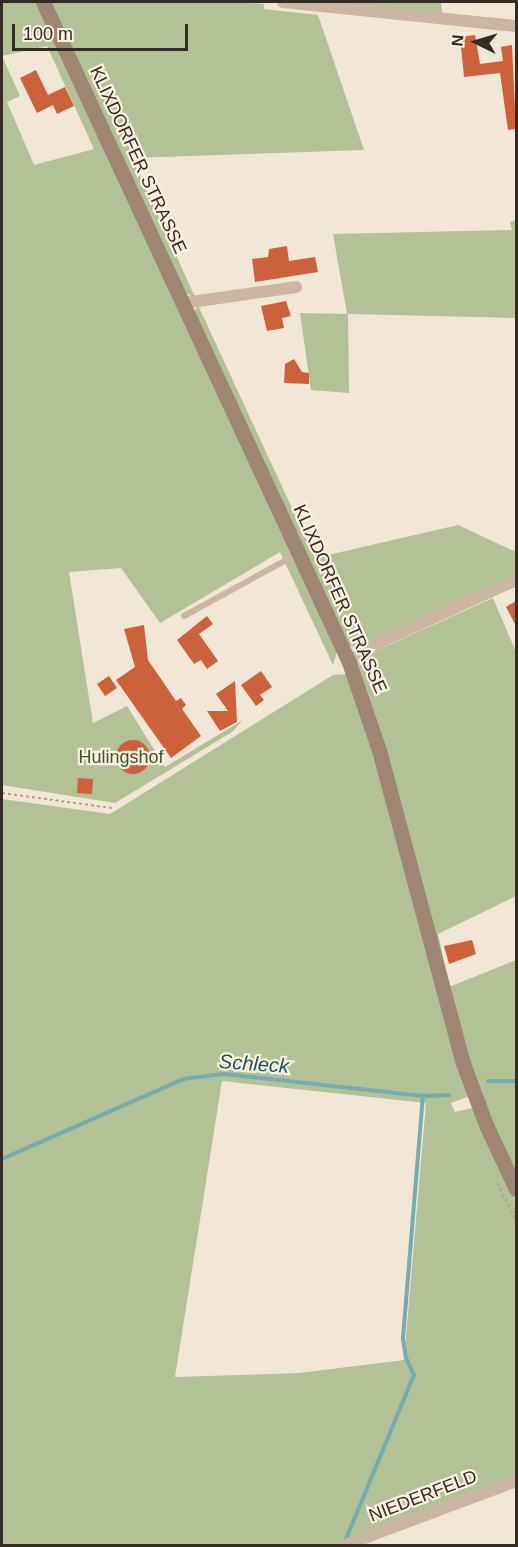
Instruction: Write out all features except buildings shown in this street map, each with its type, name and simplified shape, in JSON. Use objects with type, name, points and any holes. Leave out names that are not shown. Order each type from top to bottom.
[{"type":"street","name":"KLIXDORFER STRASSE","points":[[43,2],[349,662],[379,750],[463,1063],[486,1125],[516,1189]]},
{"type":"street","points":[[283,2],[516,26]]},
{"type":"street","points":[[184,303],[296,287]]},
{"type":"street","points":[[349,662],[369,647],[516,580]]},
{"type":"street","name":"NIEDERFELD","points":[[343,1545],[516,1480]]},
{"type":"lane","points":[[184,616],[299,553]]},
{"type":"path","points":[[2,793],[112,808]]},
{"type":"green space","name":"Hulingshof","points":[[36,2],[338,649],[333,665],[280,552],[160,623],[121,568],[69,572],[93,723],[127,706],[165,767],[243,720],[232,732],[115,803],[2,785],[2,56],[2,3]],"holes":[[[47,46],[94,149],[34,165],[7,102],[20,96],[2,56]]]},
{"type":"green space","points":[[51,2],[238,2],[264,4],[264,9],[318,15],[364,150],[132,158],[196,299],[186,293]]},
{"type":"green space","points":[[316,2],[441,2],[442,14]]},
{"type":"green space","points":[[516,220],[516,318],[348,314],[349,393],[311,390],[300,313],[347,314],[333,234],[512,230],[510,222]]},
{"type":"green space","points":[[198,305],[315,558],[458,525],[516,552],[516,576],[358,647],[350,646],[194,312]]},
{"type":"green space","points":[[493,598],[516,652],[516,896],[438,934],[449,987],[516,960],[516,1177],[480,1092],[451,1103],[455,1112],[473,1108],[516,1201],[516,1475],[334,1545],[2,1545],[2,799],[110,814],[333,675],[349,674],[463,1040],[383,738],[358,663],[362,657]],"holes":[[[222,1081],[426,1103],[404,1360],[299,1373],[175,1377]]]},
{"type":"waterway","name":"Schleck","points":[[2,1159],[183,1079],[224,1074],[423,1096],[449,1095]]},
{"type":"waterway","name":"Schleck","points":[[488,1081],[516,1081]]},
{"type":"waterway","points":[[346,1539],[414,1375],[406,1358],[403,1338],[423,1096]]}]
